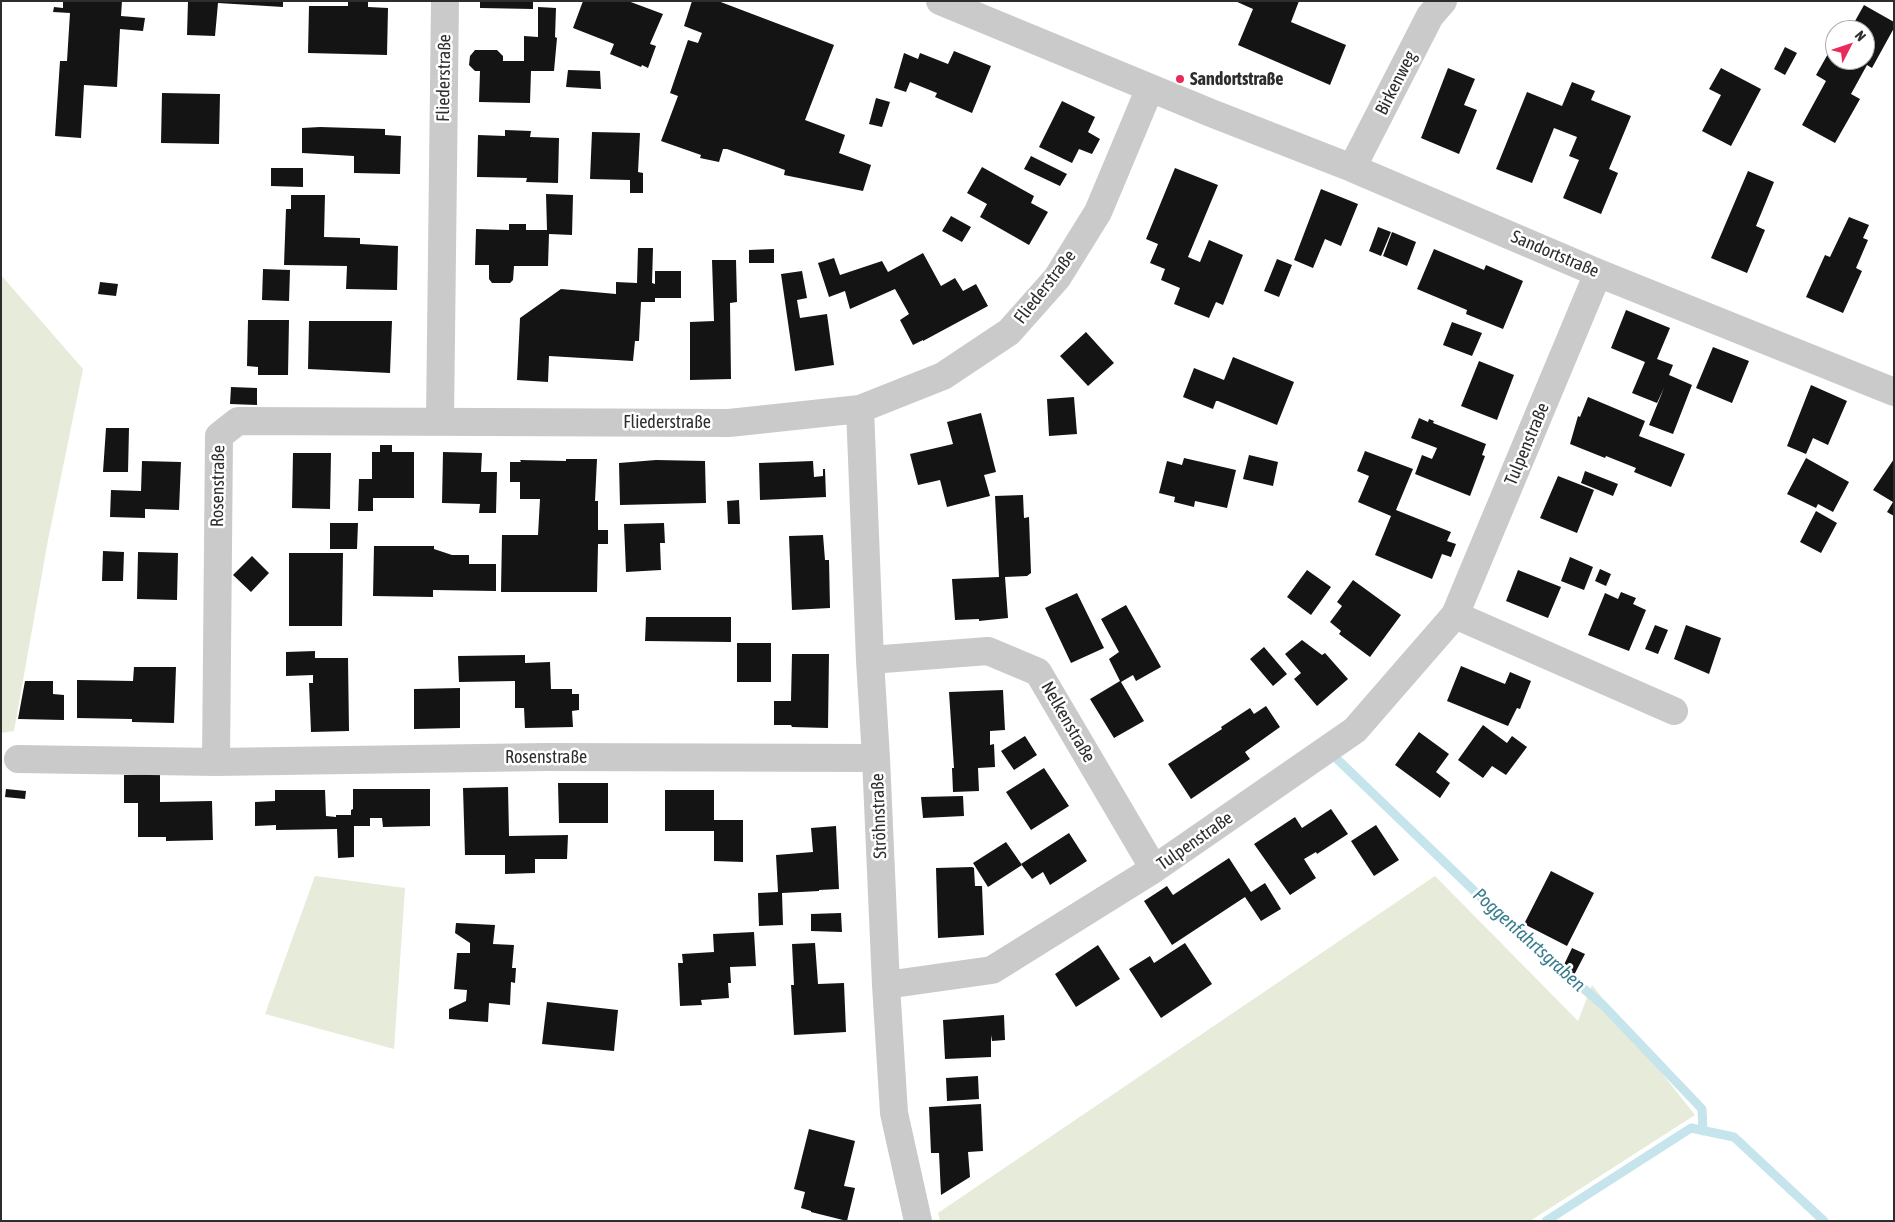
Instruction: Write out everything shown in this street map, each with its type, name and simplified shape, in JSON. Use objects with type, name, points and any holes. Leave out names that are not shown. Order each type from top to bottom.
[{"type":"street","name":"Fliederstraße","points":[[445,1],[440,421],[729,422],[860,409],[943,376],[1015,326],[1057,278],[1098,212],[1150,88]]},
{"type":"street","name":"Sandortstraße","points":[[940,1],[987,11],[1150,88],[1352,168],[1598,273],[1894,392]]},
{"type":"street","name":"Birkenweg","points":[[1352,168],[1430,16],[1443,1]]},
{"type":"street","name":"Tulpenstraße","points":[[886,985],[992,970],[1154,869],[1355,730],[1455,614],[1598,273]]},
{"type":"street","name":"Ströhnstraße","points":[[860,409],[870,660],[894,1113],[918,1221]]},
{"type":"street","name":"Rosenstraße","points":[[216,762],[219,436],[238,421],[440,421]]},
{"type":"street","points":[[1455,614],[1674,711]]},
{"type":"street","name":"Nelkenstraße","points":[[870,660],[988,652],[1038,672],[1154,869]]},
{"type":"street","name":"Rosenstraße","points":[[18,759],[216,762],[546,756],[876,758]]},
{"type":"green space","points":[[1,275],[83,369],[48,540],[14,731],[1,733]]},
{"type":"green space","points":[[315,876],[405,888],[394,1049],[265,1014]]},
{"type":"green space","points":[[1435,876],[1578,1021],[1592,985],[1695,1115],[1530,1221],[940,1221],[938,1213]]},
{"type":"building","points":[[63,1],[122,1],[121,16],[145,18],[143,31],[120,29],[117,87],[84,85],[81,138],[55,136],[60,61],[67,61],[70,13],[53,12],[54,7],[63,8]]},
{"type":"building","points":[[188,1],[283,1],[283,7],[218,3],[215,36],[187,35]]},
{"type":"building","points":[[348,1],[368,1],[368,7],[388,8],[387,55],[308,53],[309,6],[348,6]]},
{"type":"building","points":[[480,1],[533,1],[533,9],[480,8]]},
{"type":"building","points":[[583,1],[628,1],[663,14],[650,44],[656,46],[648,68],[610,54],[614,44],[573,28]]},
{"type":"building","points":[[692,1],[718,1],[834,45],[805,120],[845,135],[839,153],[871,165],[863,191],[784,175],[785,170],[727,149],[723,149],[719,162],[700,158],[701,155],[661,141],[678,96],[670,93],[688,40],[698,43],[702,33],[684,26]]},
{"type":"building","points":[[1235,1],[1299,1],[1291,22],[1346,45],[1330,85],[1238,45],[1253,9]]},
{"type":"building","points":[[1864,5],[1894,22],[1894,28],[1875,63],[1875,20],[1856,20]]},
{"type":"building","points":[[538,7],[556,8],[555,37],[557,38],[554,71],[531,71],[530,103],[479,102],[480,71],[475,71],[469,65],[470,56],[475,50],[497,50],[503,56],[503,61],[524,61],[524,36],[538,37]]},
{"type":"building","points":[[1785,47],[1797,53],[1785,75],[1774,69]]},
{"type":"building","points":[[954,51],[991,66],[972,113],[935,97],[937,93],[910,82],[906,92],[894,88],[904,53],[918,59],[920,53],[948,64]]},
{"type":"building","points":[[1825,59],[1825,70],[1864,70],[1851,94],[1860,99],[1835,143],[1802,125],[1826,81],[1816,75]]},
{"type":"building","points":[[1448,68],[1475,79],[1464,105],[1477,110],[1459,154],[1421,138]]},
{"type":"building","points":[[1721,68],[1761,89],[1731,146],[1702,131],[1721,95],[1709,89]]},
{"type":"building","points":[[568,70],[600,71],[601,89],[566,87]]},
{"type":"building","points":[[1572,82],[1595,91],[1591,100],[1631,116],[1609,169],[1618,173],[1601,214],[1563,198],[1579,160],[1569,156],[1577,137],[1554,128],[1532,183],[1496,169],[1527,92],[1562,106]]},
{"type":"building","points":[[162,93],[220,94],[219,144],[161,143]]},
{"type":"building","points":[[876,98],[890,102],[882,127],[869,124]]},
{"type":"building","points":[[1062,101],[1095,117],[1088,132],[1100,139],[1092,154],[1079,149],[1072,163],[1039,147]]},
{"type":"building","points":[[302,128],[385,129],[385,135],[401,136],[400,174],[354,173],[354,156],[302,153]]},
{"type":"building","points":[[505,130],[531,131],[530,137],[559,138],[558,183],[526,182],[527,178],[477,177],[478,135],[505,136]]},
{"type":"building","points":[[592,132],[640,133],[638,172],[643,173],[643,193],[630,193],[630,180],[590,179]]},
{"type":"building","points":[[1031,156],[1067,174],[1060,186],[1024,169]]},
{"type":"building","points":[[982,167],[1034,196],[1031,203],[1048,212],[1029,245],[980,217],[987,204],[967,193]]},
{"type":"building","points":[[271,168],[303,168],[303,187],[271,186]]},
{"type":"building","points":[[1175,168],[1218,185],[1188,257],[1200,262],[1209,240],[1243,255],[1223,305],[1216,302],[1209,318],[1174,304],[1180,288],[1161,280],[1165,269],[1150,263],[1158,244],[1146,239]]},
{"type":"building","points":[[1748,171],[1774,182],[1756,226],[1765,230],[1747,273],[1711,258]]},
{"type":"building","points":[[1321,189],[1358,204],[1341,246],[1325,239],[1313,268],[1294,260]]},
{"type":"building","points":[[546,194],[573,195],[572,235],[549,234],[548,266],[514,266],[513,280],[510,283],[492,283],[489,279],[489,265],[475,265],[476,229],[509,230],[509,224],[526,224],[526,230],[547,230]]},
{"type":"building","points":[[291,195],[325,195],[324,237],[360,238],[360,244],[398,246],[397,290],[346,289],[347,266],[284,265],[286,209],[291,209]]},
{"type":"building","points":[[951,216],[971,227],[962,242],[942,231]]},
{"type":"building","points":[[1849,217],[1869,225],[1863,238],[1868,240],[1856,268],[1862,271],[1843,313],[1806,297],[1825,255],[1830,257]]},
{"type":"building","points":[[1378,227],[1391,232],[1381,256],[1369,251]]},
{"type":"building","points":[[1392,232],[1416,242],[1407,266],[1383,256]]},
{"type":"building","points":[[638,248],[653,248],[652,283],[655,284],[655,271],[681,271],[681,298],[655,298],[655,302],[641,302],[639,341],[635,341],[633,361],[549,356],[548,382],[517,380],[520,318],[561,289],[616,294],[616,282],[637,283]]},
{"type":"building","points":[[774,249],[774,263],[749,263],[749,250]]},
{"type":"building","points":[[1434,249],[1484,270],[1486,265],[1523,281],[1503,329],[1466,314],[1467,310],[1417,289]]},
{"type":"building","points":[[923,253],[941,286],[955,278],[963,291],[976,284],[988,306],[913,345],[900,320],[909,314],[895,289],[850,309],[845,291],[829,297],[818,263],[834,258],[840,275],[882,261],[888,272]]},
{"type":"building","points":[[1277,259],[1292,265],[1279,297],[1264,291]]},
{"type":"building","points":[[712,260],[736,260],[737,302],[730,303],[731,379],[690,380],[690,322],[714,321]]},
{"type":"building","points":[[263,269],[290,270],[289,301],[262,300]]},
{"type":"building","points":[[802,271],[807,298],[797,300],[800,318],[827,314],[834,365],[795,371],[781,274]]},
{"type":"building","points":[[100,282],[118,284],[116,296],[98,294]]},
{"type":"building","points":[[1626,310],[1670,328],[1657,359],[1673,365],[1669,375],[1692,385],[1673,434],[1649,425],[1664,388],[1657,403],[1632,393],[1645,362],[1611,348]]},
{"type":"building","points":[[248,320],[289,320],[288,375],[258,375],[258,367],[247,366]]},
{"type":"building","points":[[309,321],[392,321],[390,373],[308,369]]},
{"type":"building","points":[[1452,322],[1482,333],[1472,356],[1443,345]]},
{"type":"building","points":[[1086,332],[1114,363],[1088,386],[1060,356]]},
{"type":"building","points":[[1713,347],[1749,361],[1732,403],[1696,388]]},
{"type":"building","points":[[1233,357],[1294,382],[1277,425],[1218,401],[1216,401],[1213,409],[1183,397],[1194,368],[1224,380]]},
{"type":"building","points":[[1479,361],[1514,375],[1497,420],[1461,406]]},
{"type":"building","points":[[1811,385],[1847,401],[1828,445],[1813,438],[1806,454],[1787,446]]},
{"type":"building","points":[[231,387],[257,388],[257,405],[230,404]]},
{"type":"building","points":[[1074,397],[1077,434],[1049,436],[1047,399]]},
{"type":"building","points":[[1588,397],[1645,421],[1639,436],[1685,454],[1671,487],[1634,472],[1636,468],[1570,444],[1578,416],[1580,417]]},
{"type":"building","points":[[981,413],[996,472],[984,475],[990,496],[947,507],[940,480],[918,485],[910,454],[953,444],[947,422]]},
{"type":"building","points":[[1419,418],[1428,422],[1429,419],[1434,421],[1433,423],[1486,444],[1482,455],[1485,456],[1470,496],[1415,474],[1422,455],[1432,459],[1437,448],[1411,438]]},
{"type":"building","points":[[106,428],[129,428],[128,472],[103,472]]},
{"type":"building","points":[[380,445],[392,445],[392,452],[414,452],[414,498],[373,498],[373,511],[358,511],[359,479],[372,479],[372,452],[380,452]]},
{"type":"building","points":[[1365,451],[1413,469],[1396,510],[1451,532],[1447,541],[1456,544],[1451,557],[1442,554],[1432,579],[1375,555],[1391,516],[1358,502],[1369,476],[1357,471]]},
{"type":"building","points":[[443,452],[482,453],[481,472],[497,472],[496,513],[479,513],[480,504],[442,503]]},
{"type":"building","points":[[293,453],[331,453],[330,509],[292,508]]},
{"type":"building","points":[[1249,455],[1278,462],[1273,486],[1243,479]]},
{"type":"building","points":[[1184,458],[1236,470],[1227,508],[1195,501],[1194,507],[1174,502],[1175,497],[1159,493],[1167,461],[1182,465]]},
{"type":"building","points":[[1806,458],[1849,482],[1833,512],[1818,504],[1816,508],[1787,494]]},
{"type":"building","points":[[566,459],[597,459],[595,501],[598,501],[598,530],[608,530],[608,544],[598,544],[597,592],[501,592],[502,535],[538,535],[540,499],[520,499],[520,482],[510,482],[510,462],[521,462],[520,460],[566,461]]},
{"type":"building","points":[[1894,459],[1894,516],[1887,512],[1893,502],[1873,490]]},
{"type":"building","points":[[656,460],[705,461],[706,503],[620,505],[619,463]]},
{"type":"building","points":[[142,461],[181,462],[179,510],[145,509],[145,518],[110,517],[111,490],[141,491]]},
{"type":"building","points":[[813,461],[814,477],[823,476],[823,469],[825,469],[826,497],[760,500],[759,463]]},
{"type":"building","points":[[1585,471],[1618,484],[1613,496],[1581,483]]},
{"type":"building","points":[[1558,476],[1594,490],[1577,533],[1540,518]]},
{"type":"building","points":[[1023,495],[1024,518],[1029,517],[1031,573],[1027,576],[1005,577],[1008,618],[979,621],[979,619],[955,620],[952,579],[999,577],[995,496]]},
{"type":"building","points":[[739,500],[740,524],[728,524],[727,501]]},
{"type":"building","points":[[1816,511],[1837,523],[1821,553],[1800,542]]},
{"type":"building","points":[[330,523],[358,523],[357,549],[330,549]]},
{"type":"building","points":[[664,523],[665,543],[660,543],[661,570],[626,572],[624,524]]},
{"type":"building","points":[[823,535],[825,560],[829,560],[830,608],[792,610],[789,536]]},
{"type":"building","points":[[374,546],[434,546],[434,549],[452,555],[469,555],[469,564],[496,564],[496,591],[433,590],[433,597],[373,596]]},
{"type":"building","points":[[103,551],[124,552],[123,581],[102,581]]},
{"type":"building","points":[[138,552],[178,553],[177,600],[137,599]]},
{"type":"building","points":[[289,553],[343,553],[342,626],[289,626]]},
{"type":"building","points":[[252,556],[269,573],[251,592],[233,575]]},
{"type":"building","points":[[1570,557],[1593,567],[1584,590],[1561,581]]},
{"type":"building","points":[[1600,569],[1611,574],[1606,586],[1595,581]]},
{"type":"building","points":[[1307,570],[1331,587],[1311,615],[1287,597]]},
{"type":"building","points":[[1518,570],[1561,587],[1548,618],[1506,601]]},
{"type":"building","points":[[1353,580],[1401,615],[1370,657],[1339,634],[1341,631],[1330,622],[1342,606],[1337,602]]},
{"type":"building","points":[[1621,592],[1636,598],[1633,604],[1646,610],[1629,651],[1588,635],[1605,593],[1618,599]]},
{"type":"building","points":[[1077,593],[1104,648],[1071,663],[1045,608]]},
{"type":"building","points":[[1126,605],[1161,667],[1136,681],[1133,675],[1121,682],[1144,721],[1114,738],[1090,699],[1120,681],[1109,659],[1119,652],[1101,619]]},
{"type":"building","points":[[646,617],[731,617],[731,642],[645,641]]},
{"type":"building","points":[[1655,625],[1668,630],[1658,654],[1645,649]]},
{"type":"building","points":[[1686,625],[1721,638],[1709,674],[1674,659]]},
{"type":"building","points":[[1302,640],[1322,655],[1325,653],[1348,679],[1317,706],[1294,679],[1301,673],[1285,654]]},
{"type":"building","points":[[737,643],[771,643],[771,682],[737,682]]},
{"type":"building","points":[[1264,647],[1287,674],[1273,686],[1250,659]]},
{"type":"building","points":[[315,651],[315,658],[348,658],[349,731],[311,732],[309,683],[313,683],[313,675],[286,676],[286,652]]},
{"type":"building","points":[[792,654],[829,654],[828,728],[774,725],[774,701],[791,701]]},
{"type":"building","points":[[525,655],[525,663],[550,662],[551,689],[572,689],[572,694],[579,694],[579,710],[572,711],[573,727],[525,728],[524,708],[515,708],[515,681],[459,682],[458,656]]},
{"type":"building","points":[[1461,666],[1505,684],[1510,672],[1531,681],[1520,709],[1517,708],[1508,726],[1447,701]]},
{"type":"building","points":[[134,667],[176,667],[174,723],[132,722],[132,719],[77,718],[77,680],[133,681]]},
{"type":"building","points":[[25,681],[53,681],[53,694],[64,695],[64,720],[18,719]]},
{"type":"building","points":[[460,688],[460,728],[414,729],[414,689]]},
{"type":"building","points":[[1003,690],[1005,730],[990,731],[990,745],[994,744],[995,767],[978,768],[979,791],[953,792],[952,768],[954,768],[949,692]]},
{"type":"building","points":[[1266,706],[1280,727],[1245,752],[1250,759],[1191,799],[1168,764],[1222,729],[1221,727],[1250,708],[1254,714]]},
{"type":"building","points":[[1483,725],[1507,743],[1512,736],[1527,747],[1506,775],[1492,766],[1483,778],[1458,760]]},
{"type":"building","points":[[1419,732],[1449,754],[1436,772],[1450,783],[1440,798],[1395,765]]},
{"type":"building","points":[[1025,736],[1037,755],[1014,770],[1001,751]]},
{"type":"building","points":[[1044,768],[1069,806],[1031,830],[1006,792]]},
{"type":"building","points":[[160,774],[160,802],[212,801],[213,840],[166,841],[166,837],[138,837],[138,803],[124,803],[124,775]]},
{"type":"building","points":[[558,783],[608,783],[608,823],[559,823]]},
{"type":"building","points":[[508,787],[509,836],[568,835],[567,859],[535,859],[535,873],[505,874],[505,855],[465,855],[463,788]]},
{"type":"building","points":[[6,789],[26,791],[25,799],[5,797]]},
{"type":"building","points":[[353,789],[430,789],[430,826],[383,827],[382,818],[370,818],[370,826],[354,826],[354,857],[338,858],[337,829],[276,830],[276,825],[255,826],[255,802],[275,801],[275,790],[325,790],[326,816],[336,817],[336,815],[351,815],[351,810],[353,809]]},
{"type":"building","points":[[665,790],[714,790],[714,820],[743,820],[743,862],[714,861],[714,831],[665,831]]},
{"type":"building","points":[[963,796],[964,816],[923,818],[921,797]]},
{"type":"building","points":[[1331,809],[1348,834],[1317,854],[1316,852],[1304,859],[1316,878],[1290,895],[1254,844],[1295,817],[1302,828]]},
{"type":"building","points":[[1376,825],[1399,860],[1374,876],[1351,841]]},
{"type":"building","points":[[836,826],[839,889],[782,893],[783,925],[759,926],[758,893],[778,892],[776,855],[813,852],[811,828]]},
{"type":"building","points":[[1069,833],[1087,861],[1050,885],[1043,872],[1032,879],[1021,864]]},
{"type":"building","points":[[1006,842],[1022,865],[988,887],[973,863]]},
{"type":"building","points":[[1229,858],[1251,892],[1265,883],[1281,909],[1261,921],[1245,897],[1172,945],[1144,901],[1167,886],[1173,895]]},
{"type":"building","points":[[936,868],[974,868],[975,886],[982,886],[984,935],[938,938]]},
{"type":"building","points":[[1551,871],[1594,893],[1567,946],[1524,924]]},
{"type":"building","points":[[841,913],[842,932],[811,931],[811,914]]},
{"type":"building","points":[[456,923],[495,925],[493,944],[514,945],[512,968],[516,968],[515,983],[511,982],[510,1005],[489,1003],[488,1022],[449,1019],[449,1009],[466,1001],[467,990],[454,989],[457,953],[470,953],[470,943],[455,933]]},
{"type":"building","points":[[754,932],[756,966],[730,967],[731,983],[728,983],[729,998],[701,1000],[702,1005],[680,1006],[678,963],[683,963],[682,954],[714,952],[713,934]]},
{"type":"building","points":[[815,943],[818,984],[844,983],[846,1032],[794,1035],[791,985],[794,985],[792,944]]},
{"type":"building","points":[[1185,943],[1212,984],[1161,1018],[1129,969],[1150,956],[1154,963]]},
{"type":"building","points":[[1098,945],[1120,979],[1076,1007],[1055,974]]},
{"type":"building","points":[[1572,948],[1585,954],[1573,977],[1561,971]]},
{"type":"building","points":[[547,1002],[618,1010],[614,1051],[542,1044]]},
{"type":"building","points":[[1004,1015],[1005,1040],[992,1041],[991,1035],[991,1057],[945,1059],[943,1020]]},
{"type":"building","points":[[978,1076],[979,1099],[947,1101],[946,1078]]},
{"type":"building","points":[[981,1104],[983,1151],[968,1152],[970,1177],[941,1195],[939,1153],[931,1153],[929,1107]]},
{"type":"building","points":[[809,1129],[855,1141],[844,1186],[855,1188],[847,1221],[801,1208],[805,1192],[794,1189]]},
{"type":"waterway","name":"Poggenfahrtsgraben","points":[[1337,759],[1517,932],[1604,1006],[1702,1109],[1703,1131]]},
{"type":"waterway","name":"Poggenfahrtsgraben","points":[[1546,1221],[1691,1128],[1734,1137],[1824,1221]]},
{"type":"place","name":"Sandortstraße","points":[[1180,79]]}]
